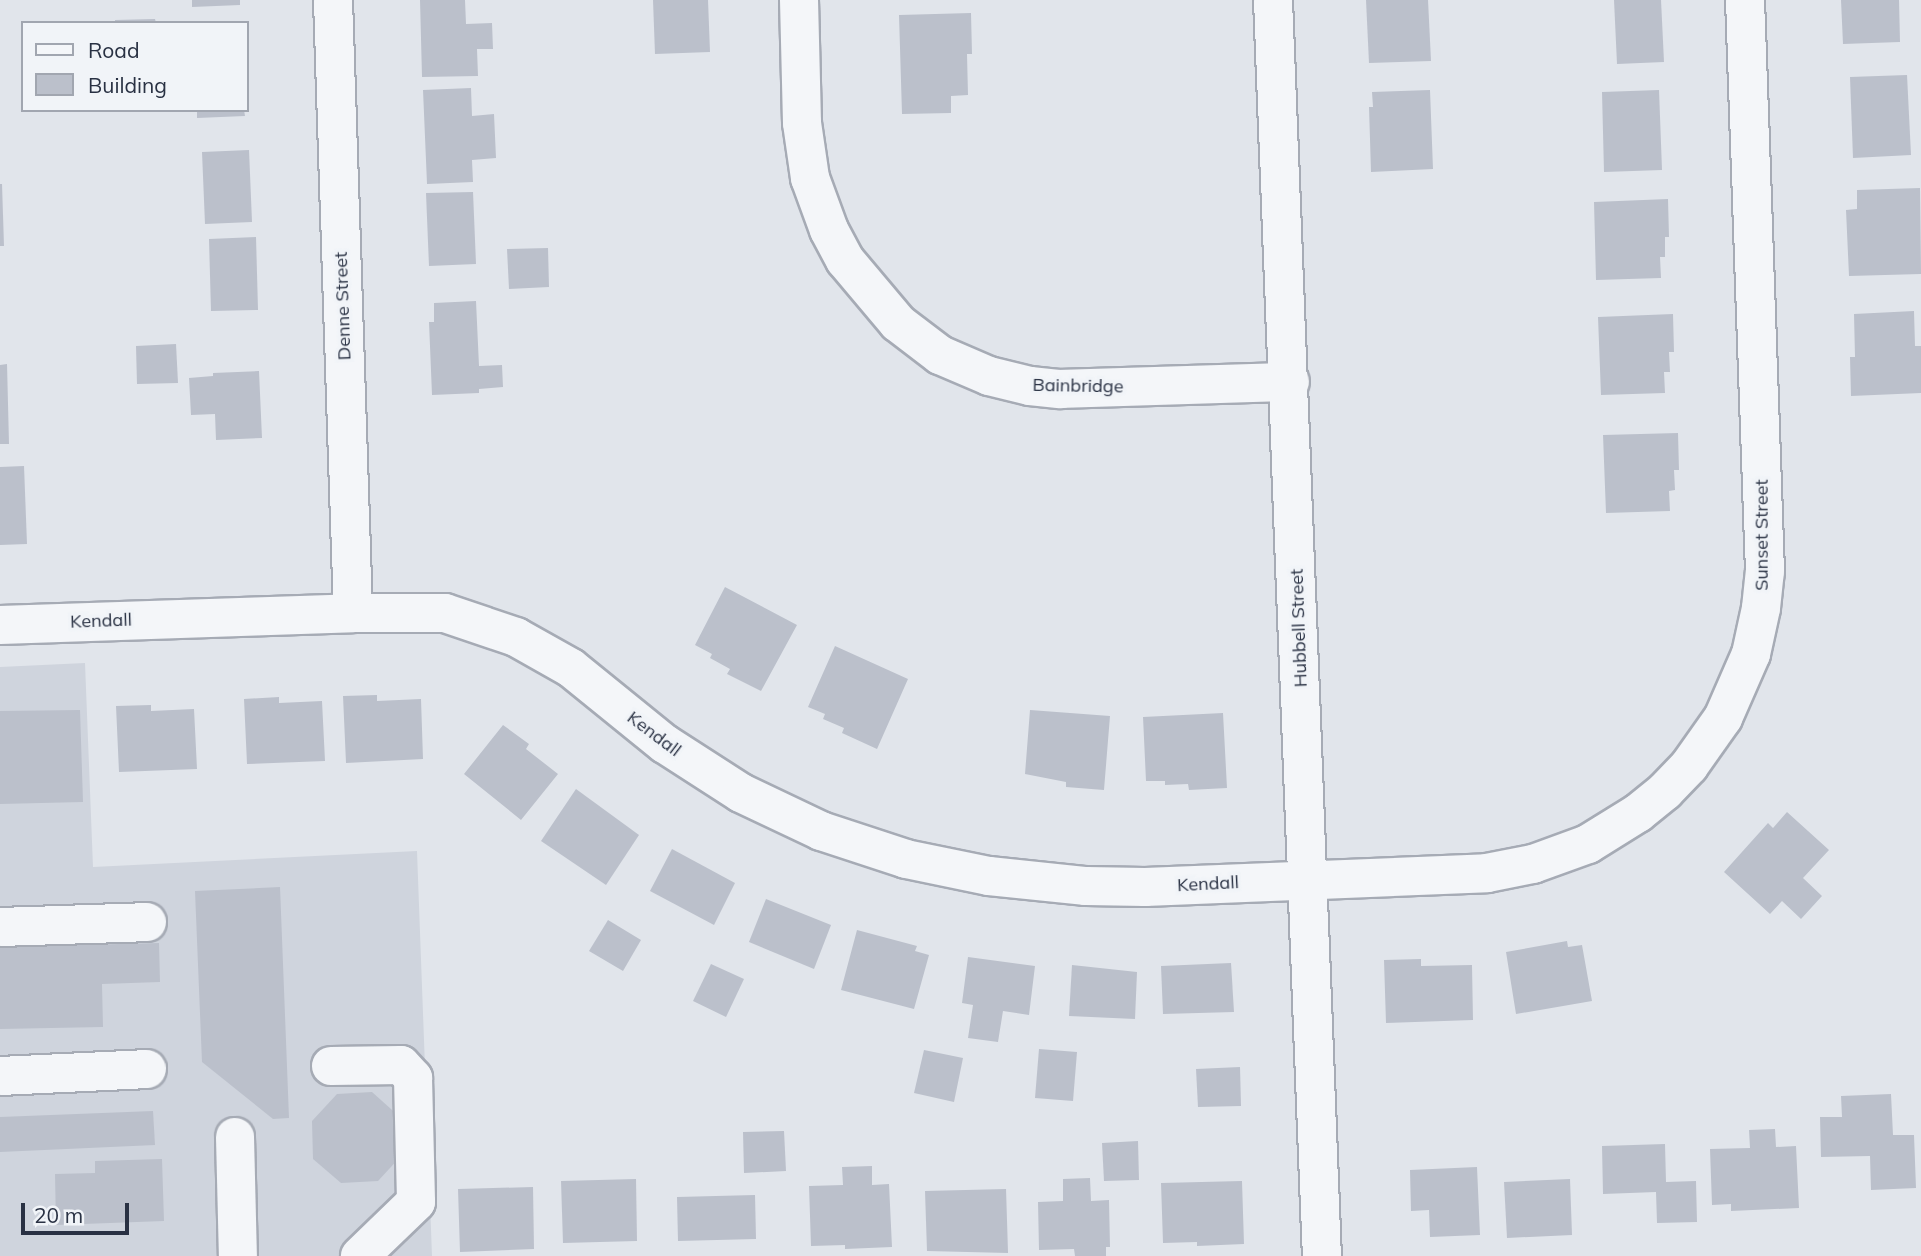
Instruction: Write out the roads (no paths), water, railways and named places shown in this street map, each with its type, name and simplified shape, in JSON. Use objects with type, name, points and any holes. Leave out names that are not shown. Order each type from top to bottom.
[{"type":"street","name":"Denne Street","points":[[333,0],[353,612]]},
{"type":"street","name":"Bainbridge","points":[[799,0],[802,123],[810,178],[829,230],[845,260],[862,284],[898,323],[940,355],[989,376],[1030,386],[1061,389],[1290,383]]},
{"type":"street","name":"Hubbell Street","points":[[1273,0],[1322,1256]]},
{"type":"street","name":"Sunset Street","points":[[1309,879],[1487,873],[1533,864],[1588,844],[1638,813],[1689,766],[1723,718],[1738,687],[1756,631],[1765,572],[1745,0]]},
{"type":"street","name":"Kendall","points":[[0,625],[353,612],[445,613],[516,637],[571,668],[665,744],[741,793],[821,831],[906,859],[989,876],[1086,886],[1309,879]]},
{"type":"street","points":[[0,927],[147,922]]},
{"type":"street","points":[[331,1066],[401,1065],[414,1078],[416,1202],[360,1256]]},
{"type":"street","points":[[0,1076],[147,1069]]},
{"type":"street","points":[[235,1137],[238,1256]]}]
